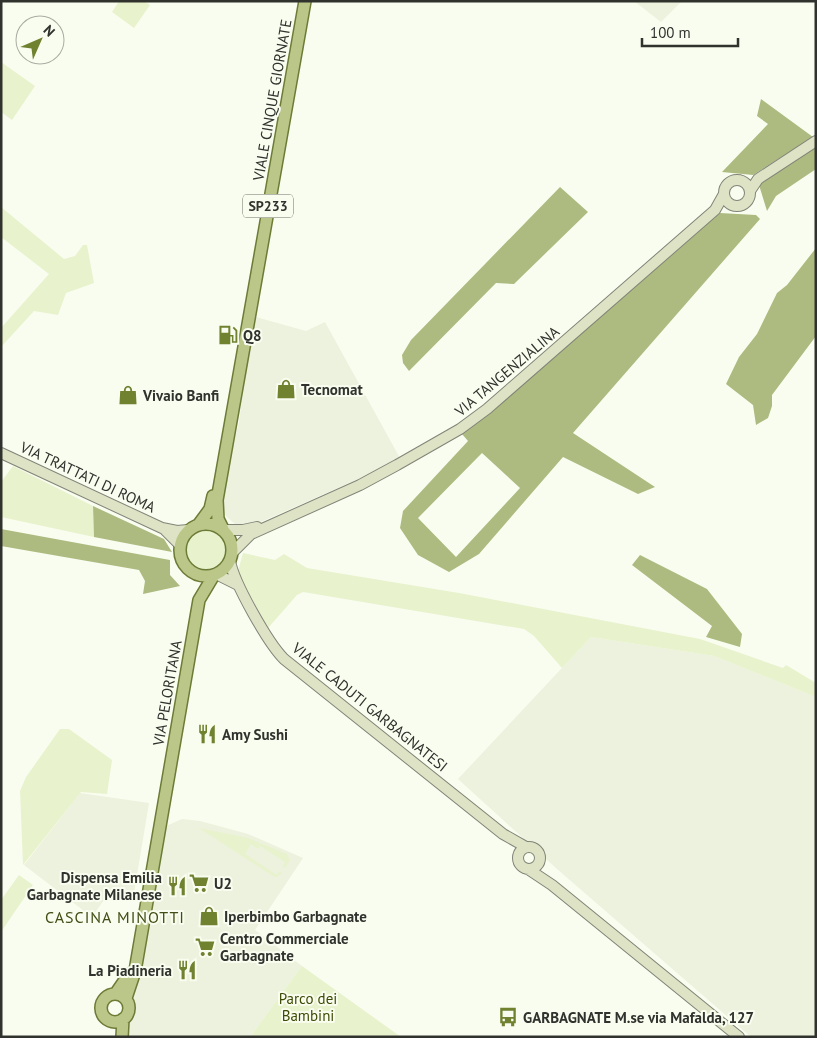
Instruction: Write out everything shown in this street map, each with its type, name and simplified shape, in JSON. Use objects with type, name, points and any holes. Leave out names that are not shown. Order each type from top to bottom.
[{"type":"main road","name":"VIALE CINQUE GIORNATE","points":[[228,429],[305,1]]},
{"type":"main road","points":[[228,429],[228,446],[217,504],[218,519],[223,530],[230,538],[231,557],[225,568],[215,574],[200,575],[189,570],[181,556],[180,546],[188,530],[199,524],[210,510],[222,445],[228,429]]},
{"type":"main road","points":[[199,524],[212,524],[223,530]]},
{"type":"main road","name":"VIA PELORITANA","points":[[121,996],[135,971],[199,600],[196,583],[189,570]]},
{"type":"main road","name":"VIA PELORITANA","points":[[199,600],[215,574]]},
{"type":"main road","points":[[117,1037],[111,1021],[104,1016],[101,1007],[104,998],[121,996],[129,1009],[123,1019],[122,1037]]},
{"type":"main road","points":[[111,1021],[123,1019]]},
{"type":"street","name":"VIA TANGENZIALINA","points":[[231,557],[251,534],[360,485],[460,429],[510,392],[715,210],[729,182],[737,180],[744,182],[758,179],[816,141]]},
{"type":"street","name":"VIA TANGENZIALINA","points":[[715,210],[746,203],[750,191],[758,179]]},
{"type":"street","points":[[744,182],[750,191]]},
{"type":"street","points":[[724,194],[726,201],[733,205]]},
{"type":"street","name":"VIA TRATTATI DI ROMA","points":[[1,453],[162,528],[178,531],[188,530]]},
{"type":"street","name":"VIA TANGENZIALINA","points":[[223,530],[252,529],[291,515]]},
{"type":"street","name":"VIA TRATTATI DI ROMA","points":[[162,528],[180,546]]},
{"type":"street","name":"VIALE CADUTI GARBAGNATESI","points":[[231,557],[239,585],[272,643],[284,659],[503,834],[526,847]]},
{"type":"street","points":[[215,574],[239,585]]},
{"type":"street","name":"VIALE CADUTI GARBAGNATESI","points":[[503,834],[518,858]]},
{"type":"street","points":[[552,885],[542,871],[537,850],[526,847],[520,852],[518,858],[521,865],[552,885],[739,1037]]},
{"type":"street","points":[[528,869],[536,866],[540,861]]},
{"type":"shaded area","points":[[634,1],[682,1],[661,22]]},
{"type":"shaded area","points":[[252,316],[306,331],[325,322],[401,460],[254,525],[235,524],[227,517],[223,512],[222,487],[239,423]]},
{"type":"shaded area","points":[[591,637],[714,656],[816,697],[816,1037],[751,1037],[557,869],[458,779]]},
{"type":"shaded area","points":[[80,793],[149,803],[134,893],[111,890],[92,917],[24,865]]},
{"type":"shaded area","points":[[182,819],[200,821],[248,834],[303,858],[255,930],[302,966],[250,1037],[123,1037],[125,1019],[130,1008],[127,999],[164,827]]},
{"type":"green space","points":[[119,1],[144,1],[150,5],[134,28],[112,12]]},
{"type":"green space","points":[[1,62],[35,86],[12,120],[1,112]]},
{"type":"green space","points":[[761,99],[813,137],[753,175],[722,172],[768,124],[757,116]]},
{"type":"green space","points":[[816,145],[816,169],[776,196],[767,211],[759,185]]},
{"type":"green space","points":[[560,187],[588,212],[514,284],[496,283],[409,371],[403,363],[402,355],[411,340]]},
{"type":"green space","points":[[1,207],[64,259],[75,256],[83,245],[87,245],[94,283],[66,293],[58,315],[34,311],[1,347],[1,328],[49,274],[1,237]]},
{"type":"green space","points":[[720,213],[756,215],[760,219],[573,433],[655,487],[638,494],[563,457],[479,554],[449,572],[418,555],[400,528],[403,511],[468,441],[462,434],[489,414]],"holes":[[[482,453],[520,488],[456,557],[418,518]]]},
{"type":"green space","points":[[816,248],[816,336],[772,395],[772,406],[768,418],[756,425],[753,405],[726,384],[739,357],[757,334],[777,293],[787,285]]},
{"type":"green space","points":[[13,466],[93,506],[94,537],[1,517],[1,482]]},
{"type":"green space","points":[[93,506],[164,539],[172,552],[94,537]]},
{"type":"green space","points":[[206,526],[215,528],[223,533],[228,541],[230,550],[228,559],[223,567],[215,572],[206,574],[197,572],[189,567],[184,559],[182,550],[184,541],[189,533],[197,528]]},
{"type":"green space","points":[[1,529],[170,560],[170,575],[180,586],[143,594],[145,581],[139,570],[1,546]]},
{"type":"green space","points":[[243,553],[275,560],[284,554],[307,568],[459,593],[700,639],[783,668],[786,665],[816,683],[816,697],[714,656],[591,637],[562,668],[534,636],[524,629],[303,592],[297,595],[268,628],[240,578],[238,571]]},
{"type":"green space","points":[[640,555],[707,589],[742,634],[740,647],[706,637],[712,626],[632,565]]},
{"type":"green space","points":[[60,729],[69,729],[112,760],[107,794],[81,792],[23,865],[20,791],[26,777]]},
{"type":"green space","points":[[199,828],[248,838],[287,854],[290,860],[285,868],[283,867],[285,862],[260,846],[258,849],[251,844],[245,854],[277,875],[280,871],[282,873],[277,877],[273,876]]},
{"type":"green space","points":[[19,875],[33,885],[1,932],[1,900]]},
{"type":"green space","name":"Parco dei Bambini","points":[[302,966],[401,1037],[250,1037]]},
{"type":"place","name":"Q8","points":[[228,335]]},
{"type":"place","name":"Tecnomat","points":[[286,389]]},
{"type":"place","name":"Vivaio Banfi","points":[[128,395]]},
{"type":"place","name":"Amy Sushi","points":[[207,734]]},
{"type":"place","name":"U2","points":[[199,883]]},
{"type":"place","name":"Dispensa Emilia Garbagnate Milanese","points":[[177,886]]},
{"type":"place","name":"Iperbimbo Garbagnate","points":[[209,916]]},
{"type":"place","name":"Centro Commerciale Garbagnate","points":[[205,947]]},
{"type":"place","name":"La Piadineria","points":[[187,970]]},
{"type":"place","name":"GARBAGNATE M.se via Mafalda, 127","points":[[508,1017]]},
{"type":"district","name":"CASCINA MINOTTI","points":[[115,917]]}]
